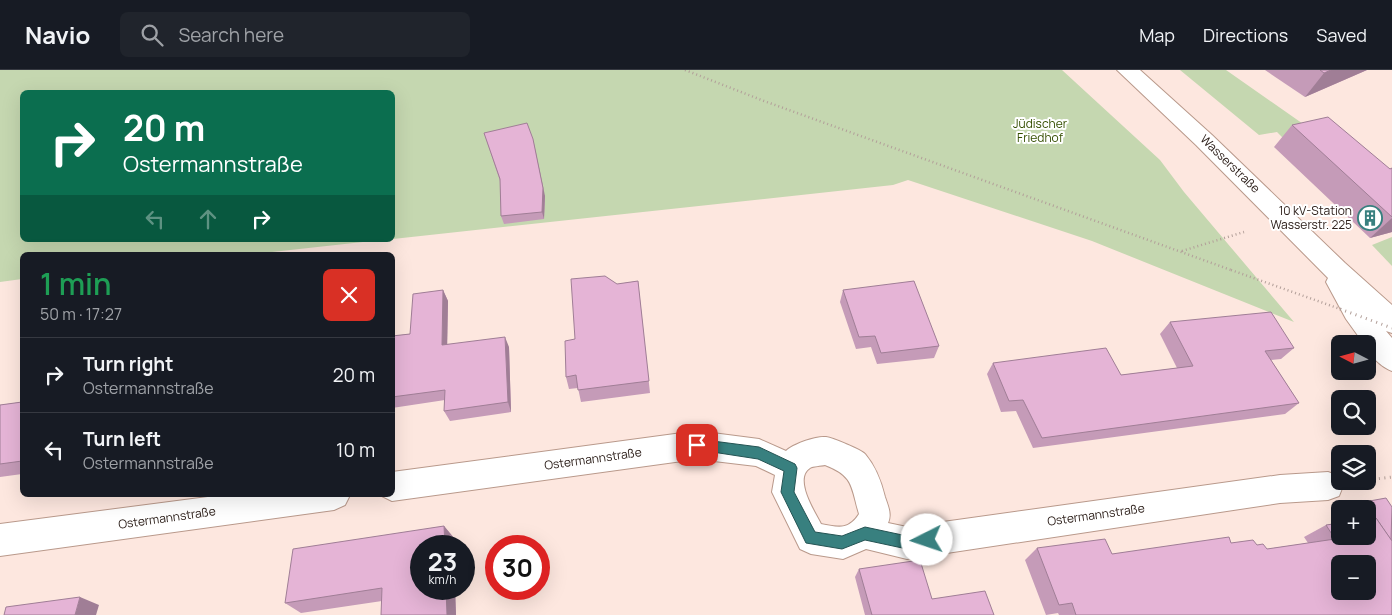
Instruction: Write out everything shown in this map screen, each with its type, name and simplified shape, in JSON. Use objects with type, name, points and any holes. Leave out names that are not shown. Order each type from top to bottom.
[{"type":"street","name":"Wasserstraße","points":[[1126,70],[1190,125],[1329,263],[1392,322]]},
{"type":"street","name":"Wasserstraße","points":[[1329,263],[1355,312],[1392,359]]},
{"type":"street","name":"Ostermannstraße","points":[[395,487],[697,445],[759,453],[791,468]]},
{"type":"street","points":[[826,451],[853,462],[864,477],[875,516],[865,533],[842,543],[811,538],[788,492],[791,468],[801,456],[826,451]]},
{"type":"street","name":"Ostermannstraße","points":[[865,533],[907,543],[1280,489],[1328,486]]},
{"type":"street","name":"Ostermannstraße","points":[[0,540],[319,497]]},
{"type":"path","points":[[685,70],[773,104],[1392,328]]},
{"type":"path","points":[[1181,251],[1244,232]]},
{"type":"path","points":[[1376,479],[1392,477]]},
{"type":"green space","name":"Jüdischer Friedhof","points":[[0,70],[1062,70],[1160,160],[1184,192],[1294,322],[1092,241],[908,180],[893,185],[395,239],[395,90],[20,90],[20,242],[363,242],[272,252],[20,252],[20,279],[0,282]]},
{"type":"green space","points":[[1180,70],[1226,70],[1356,161],[1286,141],[1277,132],[1259,135]]},
{"type":"green space","points":[[1392,237],[1392,266],[1372,245]]},
{"type":"building","points":[[1320,70],[1331,70],[1324,73]]},
{"type":"building","points":[[1328,117],[1390,169],[1392,168],[1392,217],[1292,125]]},
{"type":"building","points":[[527,123],[533,139],[543,188],[542,212],[501,216],[500,179],[484,133]]},
{"type":"building","points":[[605,276],[617,284],[638,281],[649,381],[578,390],[576,375],[566,377],[565,341],[575,339],[571,279]]},
{"type":"building","points":[[914,281],[939,346],[881,353],[875,336],[859,337],[843,290]]},
{"type":"building","points":[[443,290],[442,345],[505,337],[508,402],[444,411],[445,390],[395,397],[395,336],[410,334],[413,294]]},
{"type":"building","points":[[1271,312],[1294,348],[1265,351],[1299,403],[1042,438],[1023,400],[1009,401],[993,363],[1106,348],[1121,375],[1193,366],[1170,322]]},
{"type":"building","points":[[20,402],[20,461],[0,464],[0,405]]},
{"type":"building","points":[[1386,498],[1392,507],[1391,540],[1376,518],[1375,500]]},
{"type":"building","points":[[1376,518],[1392,541],[1392,615],[1076,615],[1072,603],[1059,605],[1037,548],[1105,539],[1112,554],[1229,537],[1231,543],[1253,540],[1257,545],[1263,544],[1267,549],[1331,540],[1331,545],[1376,545]]},
{"type":"building","points":[[1331,524],[1331,533],[1326,525]]},
{"type":"building","points":[[444,526],[444,535],[410,535],[410,600],[446,600],[447,615],[381,615],[382,588],[285,603],[293,549]]},
{"type":"building","points":[[920,560],[932,599],[985,591],[994,615],[872,615],[859,569]]},
{"type":"building","points":[[80,597],[75,615],[4,615],[6,607]]},
{"type":"place","name":"10 kV-Station Wasserstr. 225","points":[[1370,218]]},
{"type":"route","points":[[697,445],[759,453],[791,468],[788,492],[811,538],[842,543],[865,533],[907,543],[927,540]]}]
